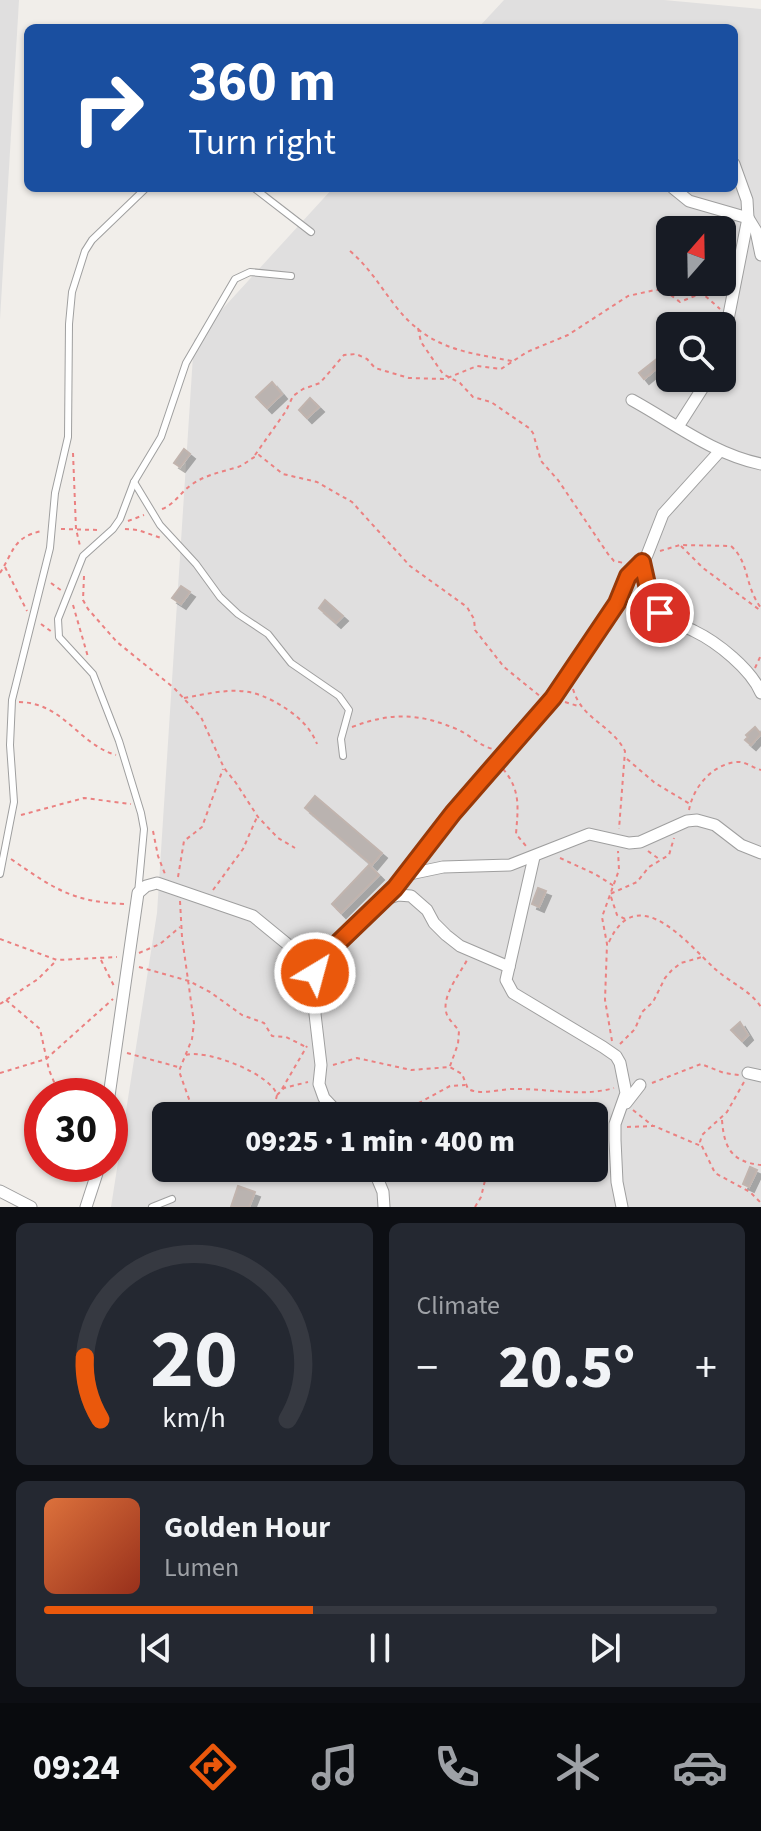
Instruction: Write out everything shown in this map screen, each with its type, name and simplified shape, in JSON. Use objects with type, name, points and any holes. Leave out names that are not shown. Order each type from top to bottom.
[{"type":"street","points":[[730,312],[748,218],[747,200],[738,175]]},
{"type":"street","points":[[678,192],[689,201],[748,218],[756,231],[761,255]]},
{"type":"street","points":[[679,425],[700,392]]},
{"type":"street","points":[[632,400],[679,425],[719,452],[761,464]]},
{"type":"street","points":[[328,1102],[319,1084],[314,966],[384,900],[453,813],[550,701],[617,603],[628,576],[642,564],[663,514],[719,452]]},
{"type":"street","points":[[642,564],[650,598],[660,613],[671,622],[700,634],[734,659],[752,676],[761,693]]},
{"type":"street","points":[[405,875],[443,867],[510,865],[589,834],[617,841],[640,842],[685,822],[715,825],[741,845],[761,853]]},
{"type":"street","points":[[539,856],[506,980],[513,993],[616,1056],[626,1086],[625,1104]]},
{"type":"street","points":[[112,1078],[137,898],[146,886],[157,883],[174,887],[262,921],[314,966]]},
{"type":"street","points":[[384,900],[405,895],[418,900],[446,935],[471,952],[509,967]]},
{"type":"street","points":[[748,1073],[761,1076]]},
{"type":"street","points":[[622,1207],[617,1182],[615,1124],[640,1085]]},
{"type":"street","points":[[86,1207],[94,1182]]},
{"type":"street","points":[[379,1182],[384,1207]]},
{"type":"street","points":[[0,1191],[31,1207]]},
{"type":"lane","points":[[0,874],[12,817],[12,700],[44,578],[53,529],[55,493],[68,437],[69,324],[76,275],[92,240],[142,192]]},
{"type":"lane","points":[[259,192],[311,232]]},
{"type":"lane","points":[[137,898],[144,829],[141,813],[136,805],[125,758],[93,674],[59,637],[58,619],[83,556],[114,527],[134,482],[161,437],[186,363],[235,279],[250,272],[291,276]]},
{"type":"lane","points":[[134,482],[152,512],[228,605],[268,634],[291,663],[322,681],[344,700],[349,710],[341,739],[343,756]]},
{"type":"lane","points":[[152,1207],[172,1199]]},
{"type":"path","points":[[350,251],[371,270],[399,311],[445,347],[513,361]]},
{"type":"path","points":[[114,527],[173,504],[192,484],[214,473],[241,466],[255,455],[293,396],[320,383],[344,355],[356,354],[367,359],[375,368],[409,378],[451,379],[477,366],[501,369],[527,352],[568,335],[628,296],[643,292],[664,290],[680,302],[702,293],[722,312]]},
{"type":"path","points":[[418,328],[421,342],[439,369],[473,397],[491,402],[529,428],[541,461],[558,480],[608,554],[621,563],[642,564],[660,552],[680,545],[731,546],[741,558],[746,570],[745,579],[761,609]]},
{"type":"path","points":[[68,437],[75,471],[76,529],[83,556],[85,605],[117,642],[183,698],[205,724],[224,768],[258,817],[278,838],[295,848]]},
{"type":"path","points":[[255,455],[283,474],[317,482],[352,502],[410,566],[467,607],[474,619],[475,630],[504,667],[550,701],[579,706]]},
{"type":"path","points":[[0,573],[11,550],[27,534],[53,529],[114,527],[138,530],[167,542]]},
{"type":"path","points":[[680,545],[703,568],[761,609]]},
{"type":"path","points":[[5,566],[32,617],[59,637]]},
{"type":"path","points":[[44,578],[66,594],[77,614],[93,674]]},
{"type":"path","points":[[568,677],[579,706],[622,745],[626,758],[617,841],[619,870],[602,917],[607,944],[605,1000],[614,1050],[635,1029],[642,1012],[653,1002],[672,970],[681,963],[703,957]]},
{"type":"path","points":[[183,698],[232,690],[256,692],[298,717],[313,734],[317,744]]},
{"type":"path","points":[[12,700],[44,706],[67,720],[98,747],[125,758]]},
{"type":"path","points":[[344,728],[405,714],[459,731],[489,748],[513,744]]},
{"type":"path","points":[[626,758],[655,783],[690,805]]},
{"type":"path","points":[[497,762],[516,787],[519,811],[516,834],[539,856],[568,860],[614,886]]},
{"type":"path","points":[[610,894],[637,882],[649,867],[669,855],[674,838],[685,822],[692,795],[701,783],[725,765],[743,762],[761,770]]},
{"type":"path","points":[[174,887],[184,841],[202,827],[224,768]]},
{"type":"path","points":[[12,817],[84,798],[136,805]]},
{"type":"path","points":[[141,813],[152,829],[161,867],[181,904],[194,1023],[192,1039],[179,1068],[190,1102]]},
{"type":"path","points":[[205,899],[243,849],[258,817]]},
{"type":"path","points":[[5,854],[66,894],[94,902],[137,898]]},
{"type":"path","points":[[610,894],[617,915],[625,920]]},
{"type":"path","points":[[607,944],[617,926],[625,920],[645,916],[673,927],[761,1007]]},
{"type":"path","points":[[0,939],[57,960],[128,958],[160,944],[181,926]]},
{"type":"path","points":[[450,1067],[460,1036],[447,1016],[448,995],[471,952]]},
{"type":"path","points":[[128,958],[145,970],[189,981],[242,1015],[264,1023],[272,1036],[286,1037],[306,1047]]},
{"type":"path","points":[[0,1073],[46,1059],[119,995],[100,959]]},
{"type":"path","points":[[0,1004],[38,979],[57,960]]},
{"type":"path","points":[[6,1000],[40,1029],[53,1078]]},
{"type":"path","points":[[275,1101],[306,1047],[316,1037]]},
{"type":"path","points":[[185,1055],[199,1052],[216,1056],[264,1078],[277,1095]]},
{"type":"path","points":[[116,1053],[133,1054],[179,1068]]},
{"type":"path","points":[[282,1090],[302,1085],[329,1066],[357,1058],[411,1070],[450,1067],[462,1074],[465,1085]]},
{"type":"path","points":[[640,1085],[701,1064],[732,1075],[748,1073]]},
{"type":"path","points":[[748,1073],[722,1119],[702,1135],[700,1142],[719,1177],[750,1192],[761,1203]]},
{"type":"path","points":[[421,1102],[450,1086],[465,1085],[475,1092],[515,1088],[573,1093],[626,1086]]},
{"type":"path","points":[[625,1104],[654,1126],[702,1147]]},
{"type":"path","points":[[722,1119],[722,1138],[731,1152],[746,1162],[761,1165]]},
{"type":"path","points":[[615,1129],[654,1126]]},
{"type":"path","points":[[475,1207],[485,1182]]},
{"type":"shaded area","points":[[0,0],[19,0],[0,319]]},
{"type":"shaded area","points":[[504,0],[664,0],[761,9],[761,1207],[111,1207],[115,1182],[128,1182],[128,1098],[157,913],[194,340],[329,192],[738,192],[738,24],[482,24]]},
{"type":"building","points":[[656,360],[656,369],[644,379],[639,373]]},
{"type":"building","points":[[272,382],[282,394],[267,408],[256,397]]},
{"type":"building","points":[[310,398],[319,407],[307,418],[299,410]]},
{"type":"building","points":[[184,449],[190,454],[180,467],[174,463]]},
{"type":"building","points":[[181,586],[190,592],[181,604],[172,598]]},
{"type":"building","points":[[325,600],[343,616],[336,623],[319,608]]},
{"type":"building","points":[[755,727],[761,734],[751,745],[745,740],[746,735]]},
{"type":"building","points":[[315,796],[382,853],[372,865],[305,808]]},
{"type":"building","points":[[369,865],[379,875],[341,913],[332,904]]},
{"type":"building","points":[[538,888],[546,891],[539,907],[532,904]]},
{"type":"building","points":[[740,1022],[748,1035],[742,1041],[731,1030]]},
{"type":"building","points":[[750,1167],[757,1170],[749,1187],[743,1184]]},
{"type":"building","points":[[238,1186],[255,1192],[249,1207],[231,1207]]},
{"type":"route","points":[[315,973],[314,966],[395,888],[453,813],[562,687],[617,603],[628,576],[642,562],[650,598],[660,613]]}]
